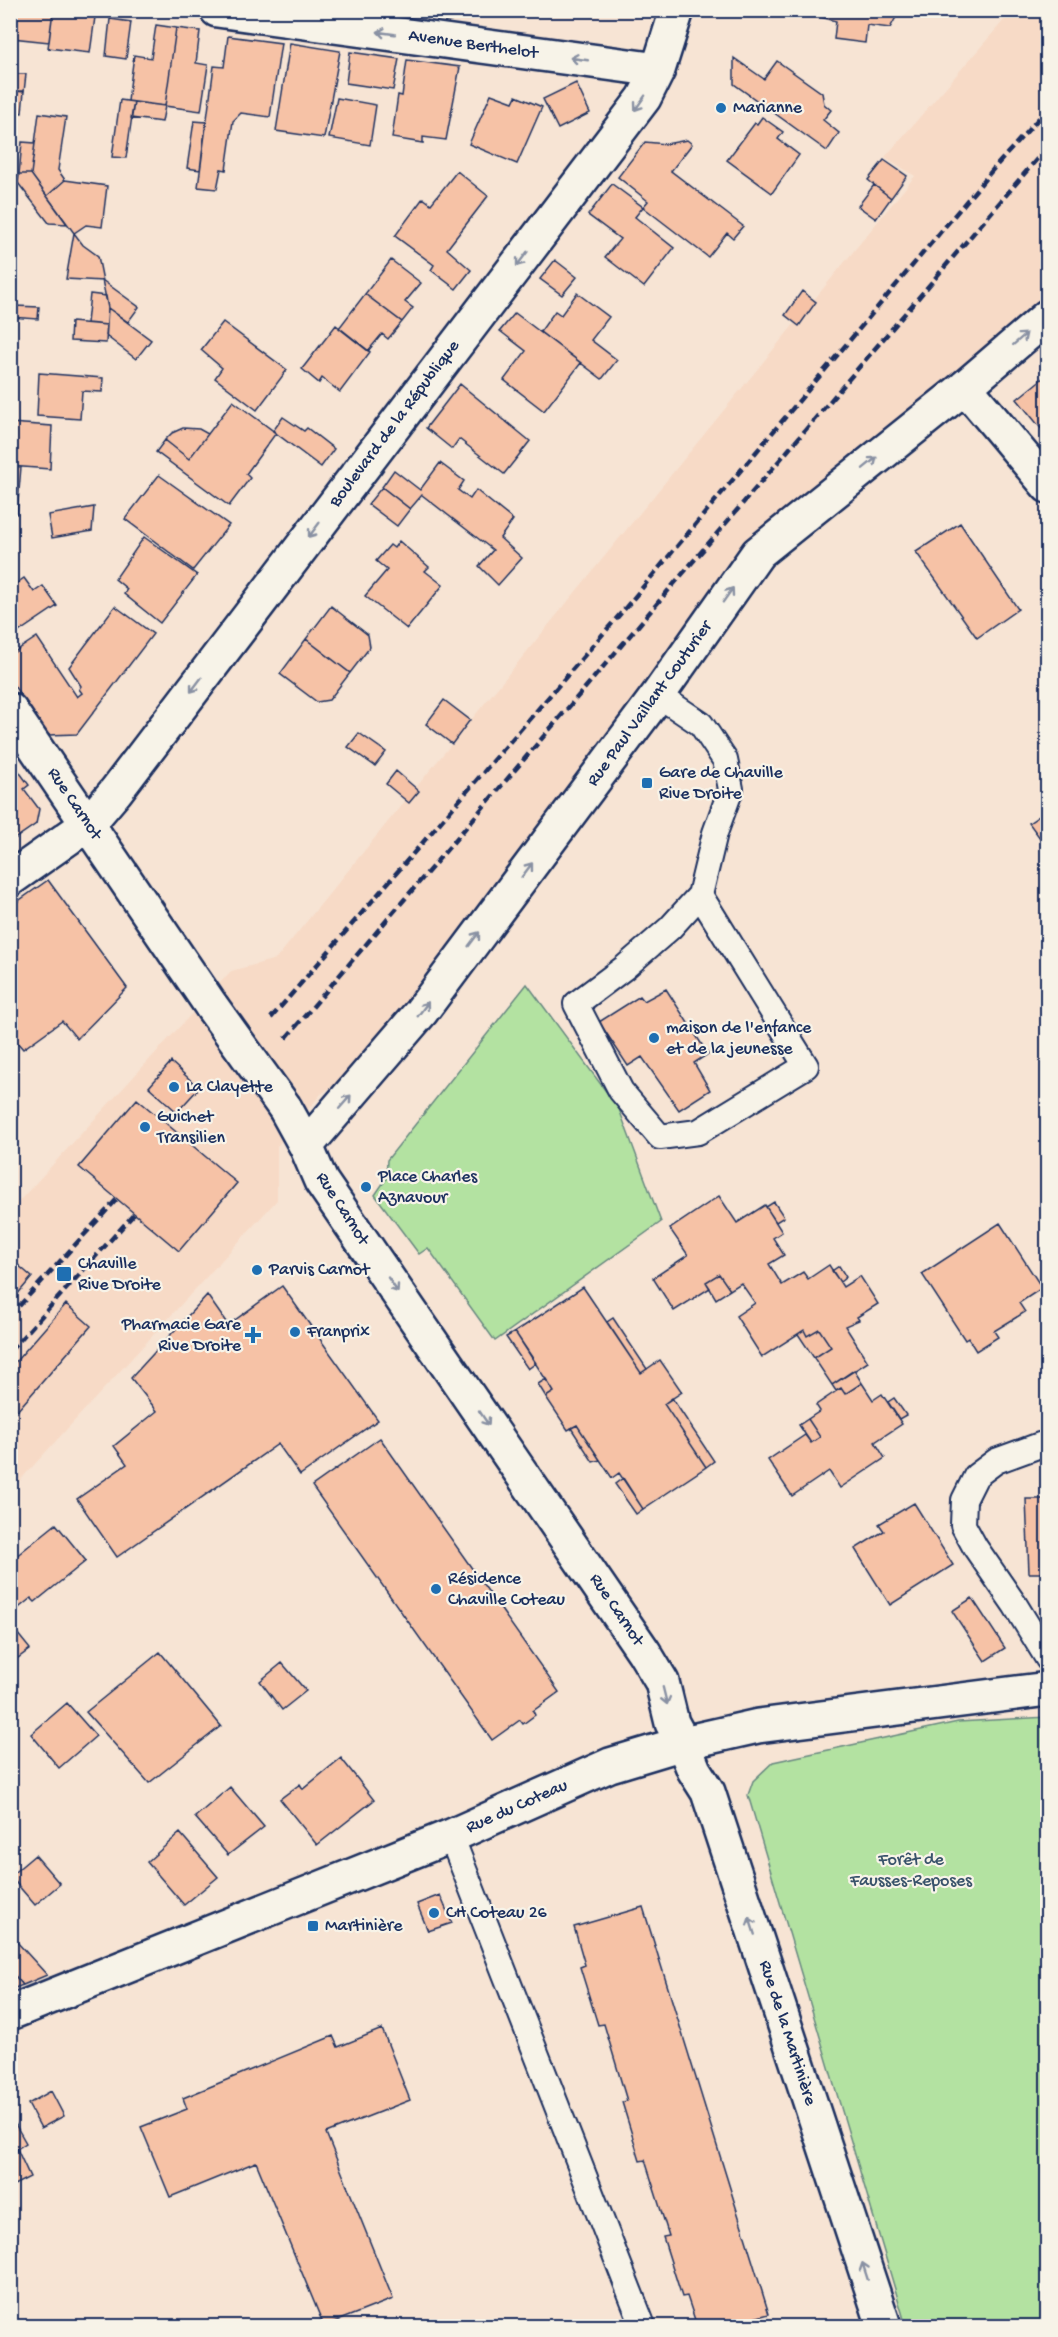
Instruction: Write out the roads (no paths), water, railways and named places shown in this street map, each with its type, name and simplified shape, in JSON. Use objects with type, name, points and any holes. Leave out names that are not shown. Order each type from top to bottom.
[{"type":"street","name":"Avenue Berthelot","points":[[217,10],[658,70]]},
{"type":"street","name":"Boulevard de la République","points":[[10,879],[88,824],[116,791],[644,98],[658,70],[677,10]]},
{"type":"street","name":"Rue Paul Vaillant Couturier","points":[[306,1146],[421,1012],[658,695],[758,553],[965,387],[1047,316]]},
{"type":"street","points":[[965,387],[1047,486]]},
{"type":"street","name":"Rue Carnot","points":[[10,710],[212,1007],[285,1108],[306,1146],[321,1181],[644,1652],[662,1682],[672,1723],[683,1743]]},
{"type":"street","name":"Rue du Coteau","points":[[10,2013],[451,1836],[610,1765],[683,1743],[758,1726],[1047,1689]]},
{"type":"street","name":"Rue de la Martinière","points":[[683,1743],[694,1770],[708,1792],[884,2326]]},
{"type":"lane","points":[[658,695],[701,724],[724,760],[731,789],[715,833],[700,895],[670,928],[624,968],[576,1004],[621,1091],[660,1137],[698,1132],[806,1066],[700,895]]},
{"type":"lane","points":[[1047,1444],[996,1461],[976,1476],[964,1500],[963,1525],[1047,1659]]},
{"type":"lane","points":[[451,1836],[643,2326]]},
{"type":"railway","points":[[271,1018],[622,612],[995,167],[1048,108]]},
{"type":"railway","points":[[286,1038],[1048,146]]},
{"type":"railway","points":[[10,1316],[117,1199]]},
{"type":"railway","points":[[10,1351],[135,1213]]},
{"type":"place","name":"Marianne","points":[[721,108]]},
{"type":"place","name":"Gare de Chaville Rive Droite","points":[[647,783]]},
{"type":"place","name":"maison de l'enfance et de la jeunesse","points":[[654,1038]]},
{"type":"place","name":"La Clayette","points":[[174,1087]]},
{"type":"place","name":"Guichet Transilien","points":[[145,1127]]},
{"type":"place","name":"Place Charles Aznavour","points":[[366,1187]]},
{"type":"place","name":"Parvis Carnot","points":[[257,1270]]},
{"type":"place","name":"Chaville Rive Droite","points":[[64,1274]]},
{"type":"place","name":"Franprix","points":[[295,1332]]},
{"type":"place","name":"Pharmacie Gare Rive Droite","points":[[253,1335]]},
{"type":"place","name":"Résidence Chaville Coteau","points":[[436,1589]]},
{"type":"place","name":"CH Coteau 26","points":[[434,1913]]},
{"type":"place","name":"Martinière","points":[[313,1926]]},
{"type":"park label","name":"Forêt de Fausses-Reposes","points":[[911,1870]]}]
